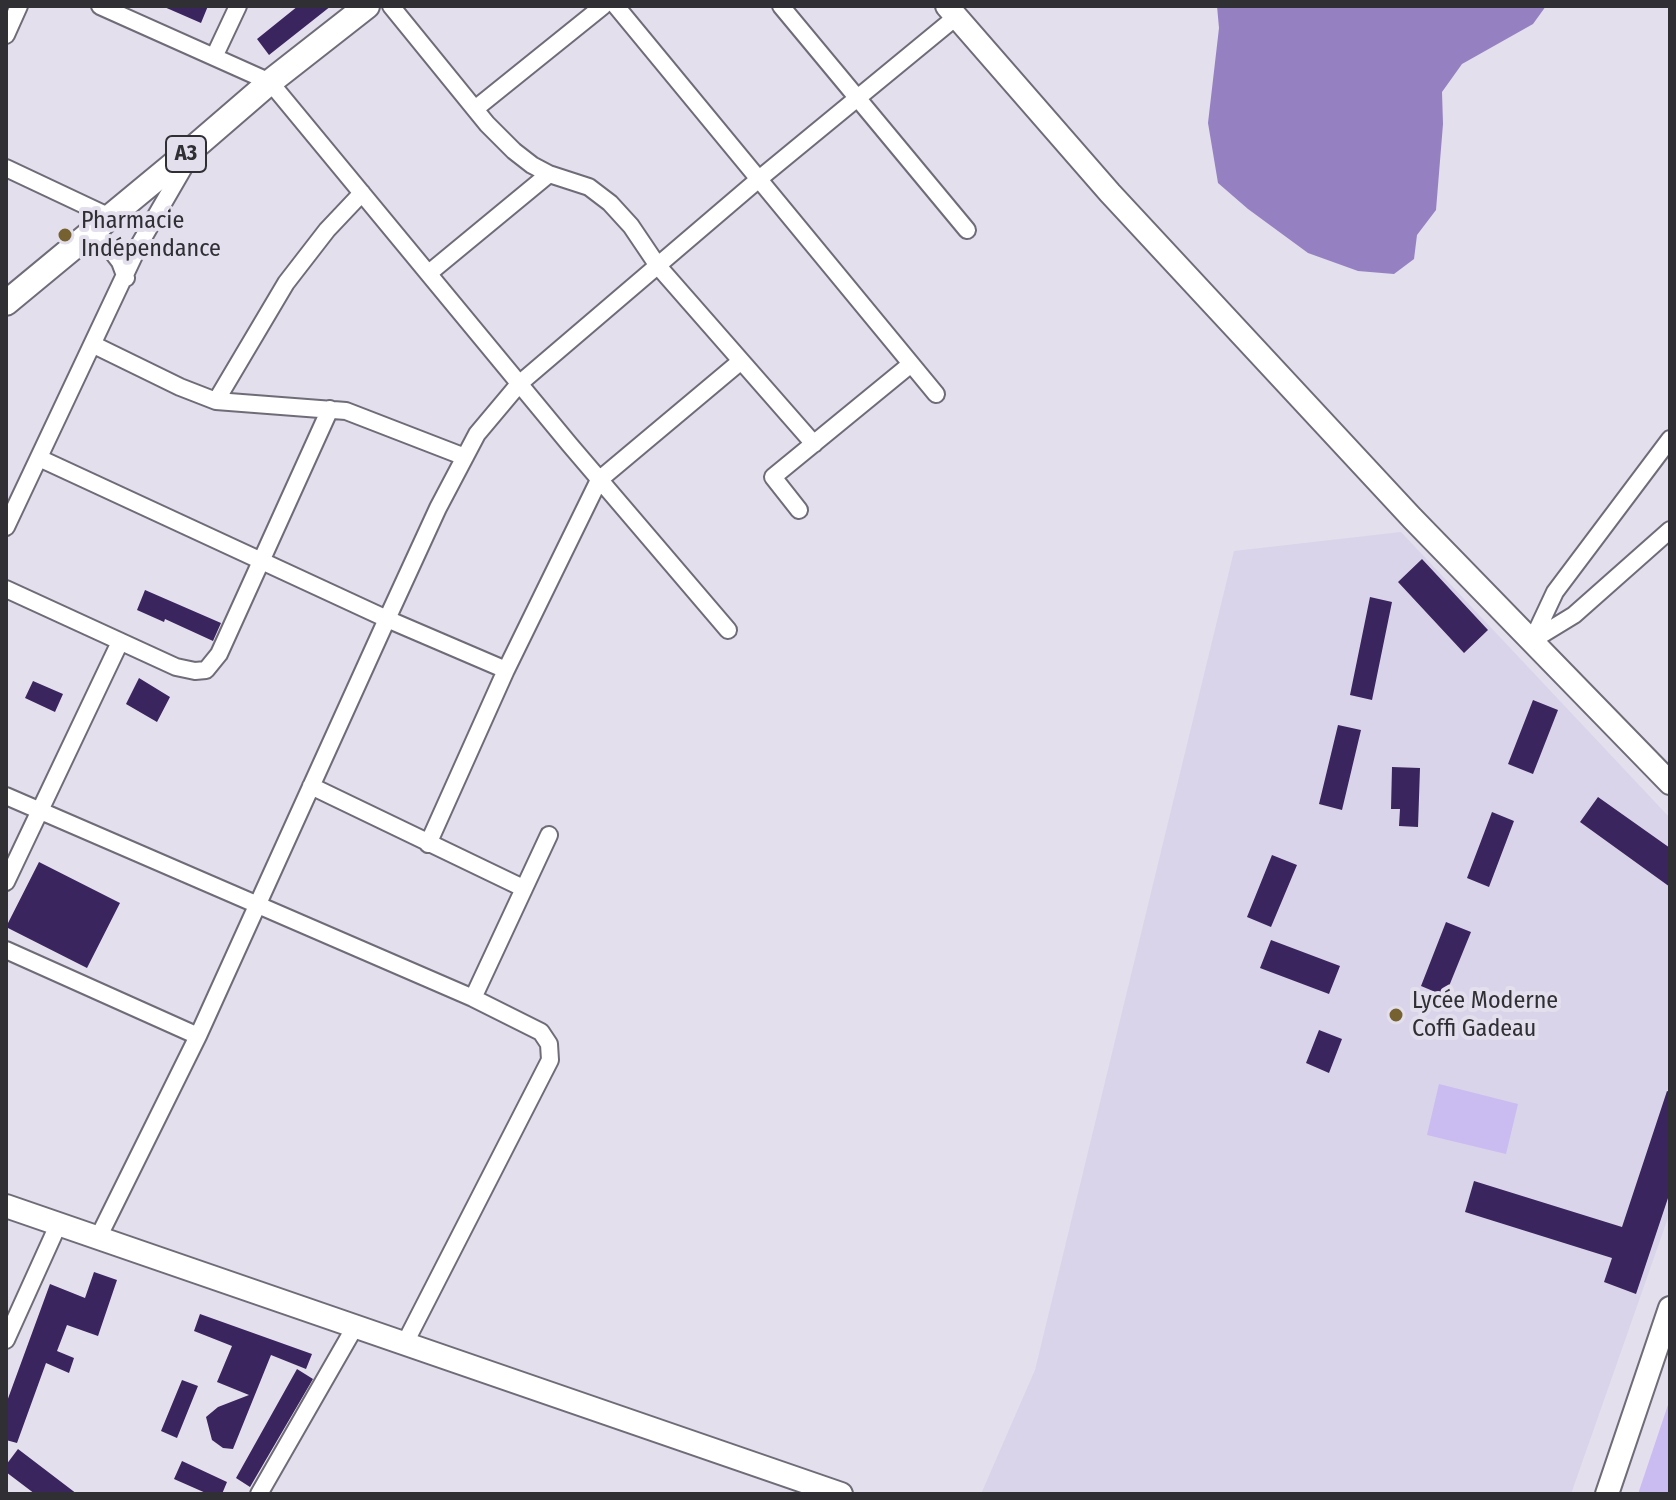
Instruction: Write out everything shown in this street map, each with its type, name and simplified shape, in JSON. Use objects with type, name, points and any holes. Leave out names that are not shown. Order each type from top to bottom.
[{"type":"main road","name":"A3","points":[[6,303],[270,82],[367,6]]},
{"type":"street","points":[[6,35],[19,6]]},
{"type":"street","points":[[100,6],[270,82],[599,480],[728,630]]},
{"type":"street","points":[[214,57],[238,6]]},
{"type":"street","points":[[391,6],[475,109],[514,151],[549,174],[589,187],[610,203],[631,226],[658,266],[814,444]]},
{"type":"street","points":[[475,109],[603,6]]},
{"type":"street","points":[[616,6],[936,394]]},
{"type":"street","points":[[781,6],[967,230]]},
{"type":"street","points":[[99,1236],[198,1036],[387,619],[477,434],[519,384],[759,179],[858,99],[952,11],[1110,193],[1412,518],[1670,783]]},
{"type":"street","points":[[6,527],[139,245],[197,145]]},
{"type":"street","points":[[6,168],[103,223],[126,278]]},
{"type":"street","points":[[429,273],[549,174]]},
{"type":"street","points":[[216,401],[286,283],[327,230],[362,193]]},
{"type":"street","points":[[94,345],[216,401],[346,411],[465,457]]},
{"type":"street","points":[[428,844],[506,670],[599,480],[741,361]]},
{"type":"street","points":[[799,510],[773,477],[911,364]]},
{"type":"street","points":[[6,589],[176,667],[206,670],[219,654],[330,409]]},
{"type":"street","points":[[1532,641],[1555,592],[1670,439]]},
{"type":"street","points":[[39,458],[387,619],[506,670]]},
{"type":"street","points":[[1532,641],[1574,615],[1670,530]]},
{"type":"street","points":[[6,882],[37,811],[120,642]]},
{"type":"street","points":[[311,786],[523,888]]},
{"type":"street","points":[[6,796],[473,998],[541,1032],[549,1044],[550,1060],[405,1343]]},
{"type":"street","points":[[473,998],[549,835]]},
{"type":"street","points":[[6,950],[198,1036]]},
{"type":"street","points":[[6,1206],[356,1325],[805,1488],[841,1494]]},
{"type":"street","points":[[6,1340],[58,1225]]},
{"type":"street","points":[[1607,1494],[1670,1308]]},
{"type":"street","points":[[259,1494],[356,1325]]},
{"type":"shaded area","points":[[1217,6],[1546,6],[1533,24],[1462,64],[1442,92],[1443,124],[1436,210],[1417,235],[1414,259],[1394,274],[1358,271],[1308,253],[1218,183],[1208,123],[1219,28]]},
{"type":"shaded area","name":"Lycée Moderne Coffi Gadeau","points":[[1401,532],[1670,818],[1670,1212],[1571,1494],[981,1494],[1035,1370],[1234,551]]},
{"type":"shaded area","points":[[1439,1084],[1518,1104],[1506,1154],[1427,1135]]},
{"type":"shaded area","points":[[1670,1399],[1670,1494],[1638,1494]]},
{"type":"building","points":[[162,6],[208,6],[201,23]]},
{"type":"building","points":[[298,6],[331,6],[269,55],[257,39]]},
{"type":"building","points":[[1422,559],[1488,630],[1464,653],[1398,582]]},
{"type":"building","points":[[145,590],[221,623],[213,641],[137,610]]},
{"type":"building","points":[[1370,597],[1392,602],[1372,700],[1350,695]]},
{"type":"building","points":[[139,678],[170,697],[157,722],[126,704]]},
{"type":"building","points":[[33,681],[63,694],[55,712],[25,698]]},
{"type":"building","points":[[1533,700],[1558,710],[1533,774],[1508,764]]},
{"type":"building","points":[[1338,725],[1361,730],[1342,810],[1319,804]]},
{"type":"building","points":[[1392,767],[1420,768],[1418,827],[1399,826],[1400,809],[1391,809]]},
{"type":"building","points":[[1598,797],[1670,848],[1670,887],[1580,822]]},
{"type":"building","points":[[1492,812],[1514,821],[1489,887],[1467,878]]},
{"type":"building","points":[[1272,855],[1297,865],[1271,927],[1247,917]]},
{"type":"building","points":[[39,862],[120,903],[87,968],[6,927]]},
{"type":"building","points":[[1446,922],[1471,932],[1445,996],[1421,986]]},
{"type":"building","points":[[1271,940],[1340,966],[1329,994],[1260,968]]},
{"type":"building","points":[[1319,1030],[1342,1039],[1329,1073],[1306,1063]]},
{"type":"building","points":[[1667,1091],[1670,1092],[1670,1192],[1636,1294],[1604,1282],[1612,1258],[1465,1212],[1474,1181],[1622,1227]]},
{"type":"building","points":[[94,1272],[117,1280],[98,1336],[67,1325],[57,1351],[74,1358],[69,1373],[46,1363],[17,1443],[6,1440],[6,1404],[50,1284],[85,1298]]},
{"type":"building","points":[[200,1314],[312,1354],[306,1369],[271,1355],[233,1449],[223,1448],[212,1440],[206,1417],[218,1407],[249,1395],[217,1382],[232,1346],[194,1331]]},
{"type":"building","points":[[297,1369],[313,1379],[250,1487],[236,1478]]},
{"type":"building","points":[[182,1380],[198,1386],[177,1438],[161,1431]]},
{"type":"building","points":[[18,1449],[77,1494],[35,1494],[6,1472],[6,1465]]},
{"type":"building","points":[[182,1461],[227,1482],[222,1494],[208,1494],[174,1479]]},
{"type":"place","name":"Pharmacie Indépendance","points":[[65,235]]},
{"type":"place","name":"Lycée Moderne Coffi Gadeau","points":[[1396,1015]]}]
